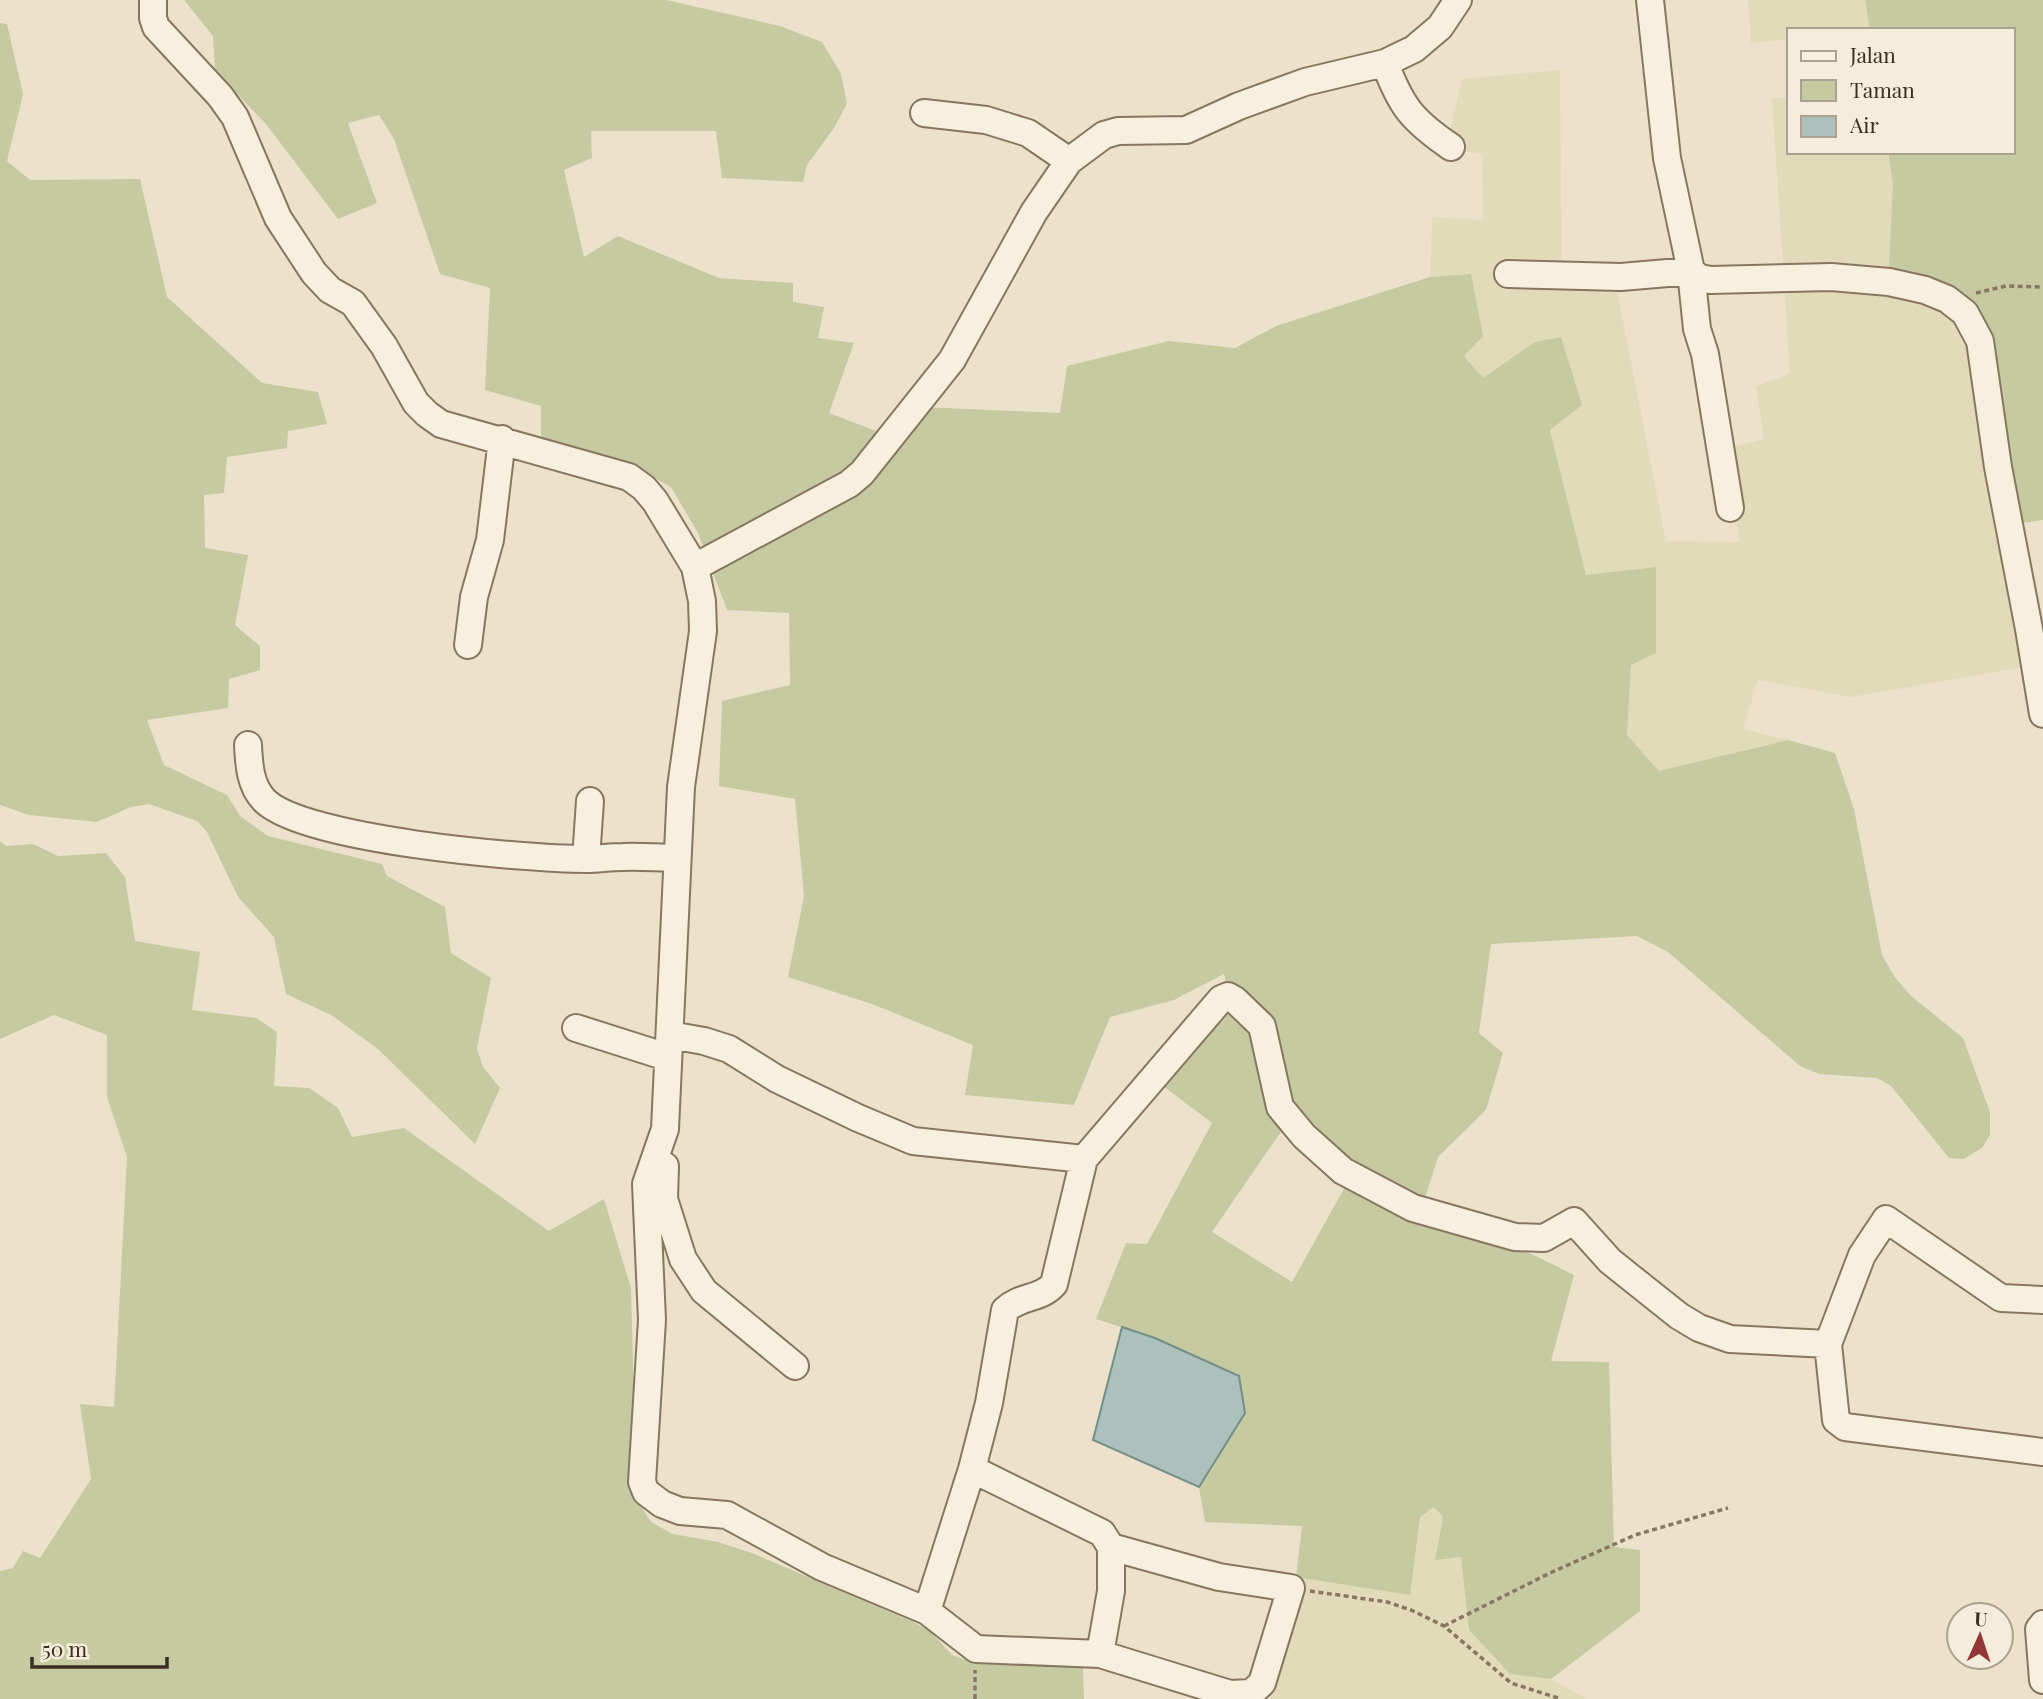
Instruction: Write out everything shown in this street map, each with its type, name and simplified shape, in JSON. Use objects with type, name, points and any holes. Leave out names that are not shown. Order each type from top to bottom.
[{"type":"street","points":[[153,0],[156,27],[220,96],[235,117],[278,218],[314,273],[330,290],[352,303],[369,324],[416,403],[441,424],[502,439],[629,477],[655,501],[695,567],[702,601],[703,631],[681,787],[676,858],[664,1199],[683,1259],[704,1292],[795,1366]]},
{"type":"street","points":[[695,567],[849,484],[862,473],[952,359],[1034,212],[1069,161],[1104,135],[1118,131],[1186,130],[1239,106],[1305,82],[1385,63],[1414,49],[1440,27],[1458,0]]},
{"type":"street","points":[[1650,0],[1667,158],[1691,271],[1698,329],[1730,508]]},
{"type":"street","points":[[1385,63],[1391,81],[1409,112],[1420,126],[1451,147]]},
{"type":"street","points":[[924,113],[986,120],[1028,133],[1069,161]]},
{"type":"street","points":[[1508,274],[1621,277],[1691,271],[1700,278],[1711,280],[1830,277],[1889,282],[1924,290],[1947,299],[1965,313],[1980,341],[1998,467],[2043,714]]},
{"type":"street","points":[[468,645],[474,597],[490,540],[502,439]]},
{"type":"street","points":[[248,745],[249,768],[256,788],[266,802],[308,824],[362,836],[495,853],[586,859],[676,858]]},
{"type":"street","points":[[586,859],[590,801]]},
{"type":"street","points":[[927,1611],[972,1469],[989,1403],[1005,1311],[1014,1302],[1046,1293],[1054,1284],[1084,1159],[1221,999],[1227,996],[1236,1000],[1262,1026],[1280,1107],[1304,1136],[1343,1171],[1413,1208],[1515,1237],[1544,1238],[1574,1220],[1610,1261],[1679,1316],[1699,1328],[1730,1339],[1828,1344]]},
{"type":"street","points":[[576,1028],[668,1046],[704,1041],[729,1049],[777,1079],[913,1141],[1084,1159]]},
{"type":"street","points":[[665,1129],[646,1184],[652,1320],[642,1482],[646,1492],[662,1504],[680,1511],[727,1515],[822,1567],[927,1611],[976,1650],[1100,1654],[1230,1694],[1251,1693],[1262,1683],[1291,1588],[1219,1577],[1111,1547]]},
{"type":"street","points":[[2043,1300],[2001,1298],[1886,1219],[1862,1255],[1828,1344],[1836,1420],[1844,1427],[2043,1452]]},
{"type":"street","points":[[972,1469],[1102,1533],[1111,1547],[1111,1591],[1100,1654]]},
{"type":"street","points":[[2043,1624],[2039,1629],[2043,1680]]},
{"type":"path","points":[[1947,299],[2006,286],[2043,287]]},
{"type":"path","points":[[1444,1626],[1550,1573],[1636,1535],[1728,1508]]},
{"type":"path","points":[[1291,1588],[1387,1602],[1411,1610],[1444,1626],[1511,1683],[1561,1699]]},
{"type":"path","points":[[975,1699],[976,1650]]},
{"type":"shaded area","points":[[1748,0],[1865,0],[1870,28],[1787,28],[1787,39],[1751,43]]},
{"type":"shaded area","points":[[1560,70],[1562,285],[1617,290],[1666,541],[1739,542],[1731,447],[1764,439],[1756,386],[1790,374],[1772,99],[1787,97],[1787,154],[1888,154],[1893,184],[1958,308],[1988,357],[2025,667],[1851,697],[1758,680],[1743,729],[1788,740],[1659,771],[1627,735],[1631,665],[1656,567],[1586,576],[1550,429],[1561,337],[1535,342],[1483,379],[1464,356],[1471,274],[1430,277],[1432,217],[1483,220],[1482,154],[1446,148],[1462,79]]},
{"type":"shaded area","points":[[1434,1507],[1443,1517],[1435,1559],[1461,1557],[1469,1630],[1510,1674],[1551,1679],[1587,1699],[1260,1699],[1296,1577],[1420,1517]]},
{"type":"green space","points":[[184,0],[666,0],[780,26],[822,42],[841,74],[847,104],[834,128],[807,165],[803,182],[722,178],[716,131],[591,131],[592,158],[564,170],[584,257],[618,236],[719,278],[793,283],[793,302],[824,307],[818,338],[854,343],[829,413],[894,438],[923,407],[1060,413],[1067,366],[1169,341],[1235,348],[1276,326],[1430,277],[1471,274],[1483,336],[1464,356],[1483,378],[1535,342],[1561,337],[1582,405],[1550,430],[1586,575],[1656,567],[1656,653],[1631,665],[1627,735],[1659,771],[1788,740],[1835,753],[1854,809],[1882,955],[1894,976],[1910,995],[1963,1038],[1990,1112],[1990,1135],[1982,1148],[1964,1159],[1949,1158],[1891,1086],[1877,1078],[1819,1074],[1800,1066],[1668,952],[1637,936],[1491,944],[1479,1033],[1503,1053],[1486,1110],[1438,1157],[1424,1201],[1574,1275],[1551,1361],[1609,1362],[1614,1547],[1640,1550],[1640,1611],[1551,1679],[1510,1674],[1469,1630],[1461,1557],[1435,1560],[1443,1517],[1434,1507],[1420,1517],[1410,1595],[1296,1577],[1302,1526],[1205,1522],[1199,1487],[1245,1413],[1239,1376],[1155,1338],[1096,1319],[1126,1243],[1147,1244],[1212,1123],[1159,1083],[1228,992],[1224,974],[1174,1000],[1110,1017],[1074,1105],[965,1095],[973,1045],[872,1004],[788,977],[804,896],[795,799],[719,786],[722,701],[790,685],[789,613],[727,610],[698,533],[671,487],[636,468],[541,438],[541,406],[485,390],[490,288],[440,274],[394,139],[379,115],[348,123],[377,203],[338,219],[266,124],[215,71],[213,36]],"holes":[[[1297,1108],[1356,1167],[1292,1282],[1212,1232]]]},
{"type":"green space","points":[[1865,0],[2043,0],[2043,520],[2003,526],[1987,425],[1958,308],[1888,286],[1893,184],[1888,154],[2015,154],[2015,28],[1870,28]]},
{"type":"green space","points":[[0,23],[7,24],[23,94],[7,161],[30,180],[140,179],[167,297],[262,383],[318,392],[327,424],[288,431],[287,448],[227,457],[224,493],[204,495],[205,548],[248,555],[235,625],[260,646],[260,670],[229,679],[228,708],[147,720],[164,765],[227,795],[240,816],[268,836],[382,864],[387,876],[445,907],[451,953],[491,978],[477,1048],[483,1067],[500,1088],[475,1144],[379,1050],[333,1016],[286,994],[274,937],[238,897],[207,832],[197,821],[149,804],[131,807],[97,822],[29,815],[0,805]]},
{"type":"green space","points":[[0,841],[6,846],[33,844],[58,856],[106,853],[125,877],[135,941],[200,952],[192,1010],[256,1018],[277,1032],[274,1086],[309,1088],[338,1108],[352,1137],[404,1128],[549,1231],[604,1199],[631,1288],[636,1476],[642,1508],[651,1522],[673,1534],[718,1542],[752,1553],[911,1621],[930,1631],[952,1655],[977,1664],[1029,1658],[1083,1667],[1084,1699],[0,1699],[0,1571],[13,1568],[23,1551],[40,1558],[91,1479],[80,1404],[114,1407],[127,1157],[107,1097],[107,1035],[54,1015],[0,1039]]},
{"type":"water","points":[[1122,1327],[1155,1338],[1239,1376],[1245,1413],[1199,1487],[1093,1440]]}]
